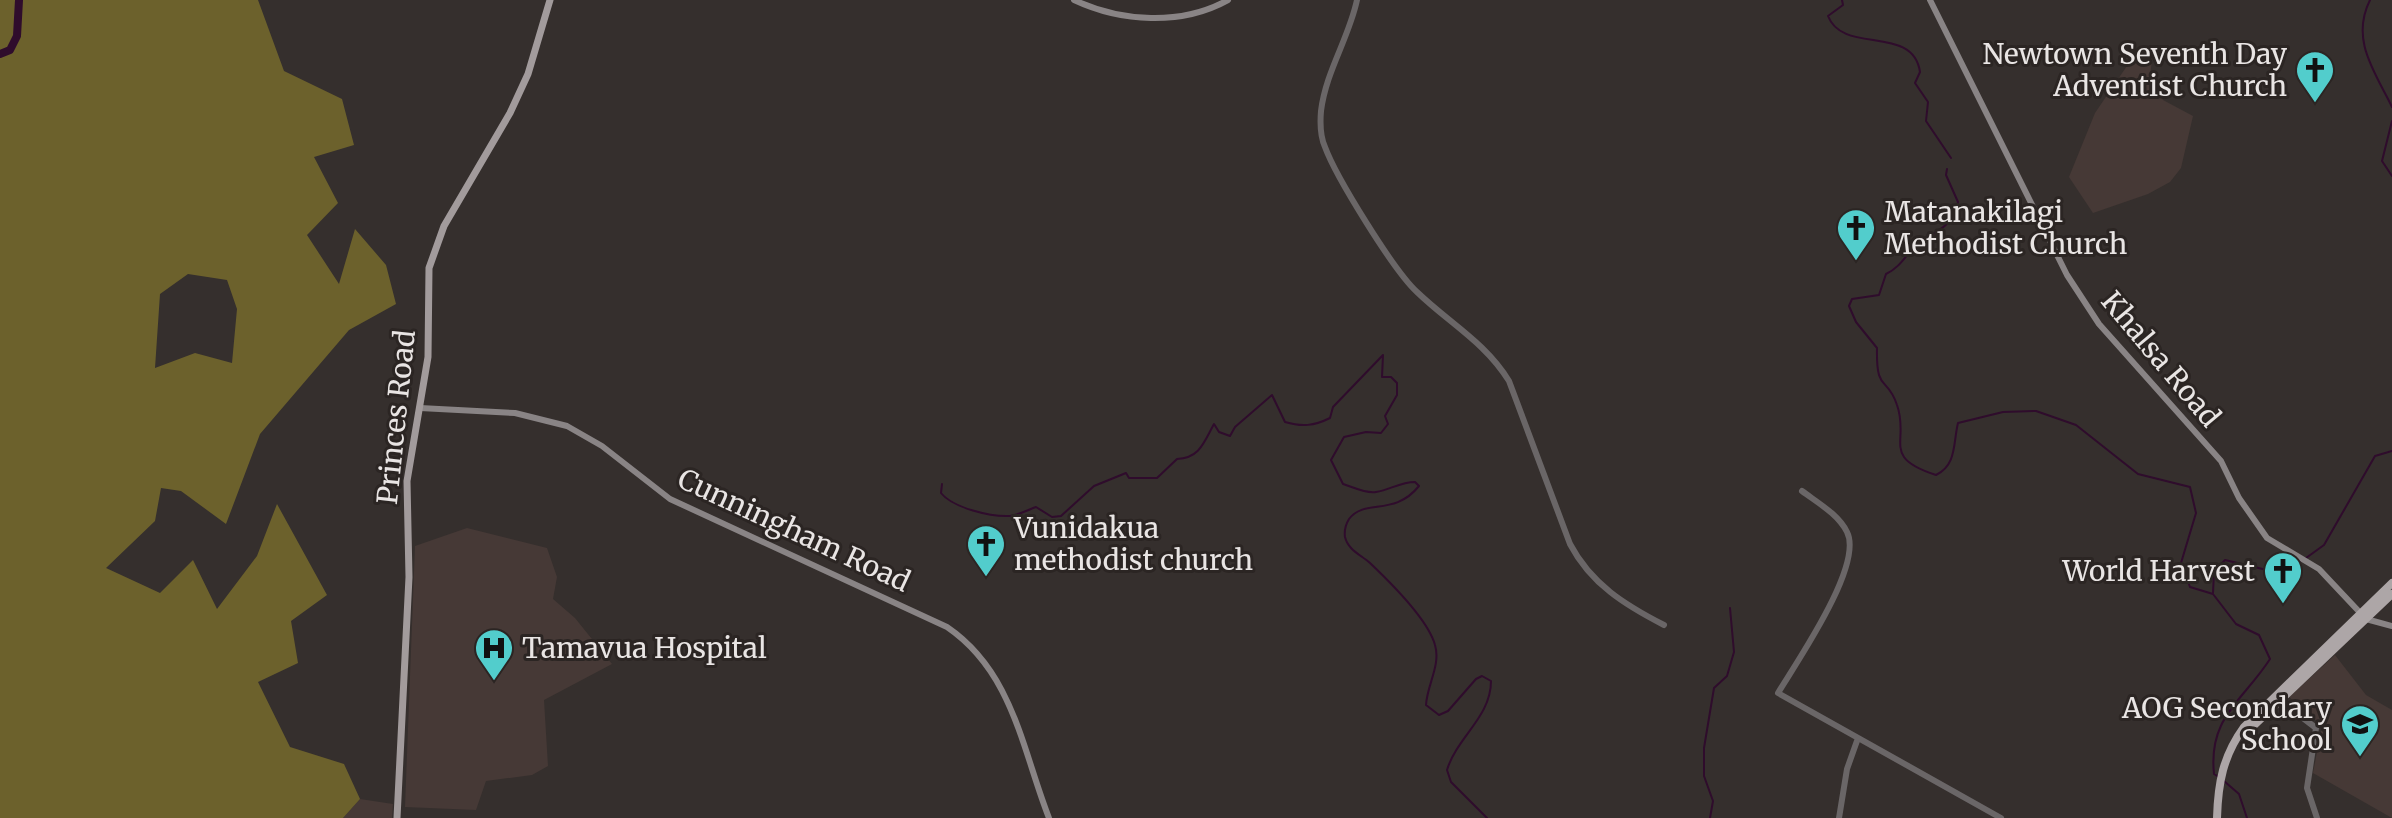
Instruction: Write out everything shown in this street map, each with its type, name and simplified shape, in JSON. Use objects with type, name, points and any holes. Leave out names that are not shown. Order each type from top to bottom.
[{"type":"highway","points":[[2220,818],[2222,781],[2241,740],[2276,698],[2363,616],[2392,583]]},
{"type":"highway","points":[[2363,616],[2392,594]]},
{"type":"main road","name":"Princes Road","points":[[397,818],[409,577],[407,481],[428,357],[431,257],[452,211],[510,113],[528,74],[550,0]]},
{"type":"main road","points":[[1074,0],[1102,12],[1163,17],[1190,14],[1228,0]]},
{"type":"main road","name":"Khalsa Road","points":[[1930,0],[2082,300],[2120,350],[2221,461],[2255,525],[2276,546],[2304,559],[2327,576],[2363,616]]},
{"type":"main road","name":"Cunningham Road","points":[[420,408],[515,413],[567,426],[602,446],[670,499],[947,627],[979,654],[1003,687],[1049,818]]},
{"type":"main road","points":[[2363,616],[2392,626]]},
{"type":"street","points":[[1357,0],[1353,22],[1326,86],[1321,110],[1324,145],[1395,264],[1415,291],[1475,338],[1509,381],[1570,544],[1583,569],[1630,608],[1664,625]]},
{"type":"street","points":[[1802,491],[1838,520],[1849,535],[1850,546],[1841,579],[1778,693],[2001,818]]},
{"type":"street","points":[[2276,698],[2316,728],[2307,788],[2317,818]]},
{"type":"street","points":[[1839,818],[1847,769],[1858,738]]},
{"type":"shaded area","points":[[0,0],[258,0],[284,71],[342,99],[354,145],[314,157],[338,203],[307,235],[339,284],[355,229],[386,265],[396,304],[349,330],[260,434],[226,524],[181,491],[161,488],[155,521],[106,568],[160,593],[193,560],[217,609],[257,556],[277,504],[327,595],[291,621],[298,663],[258,682],[290,747],[344,764],[360,799],[343,818],[0,818]],"holes":[[[188,274],[227,280],[237,309],[232,363],[195,353],[155,368],[160,294]]]},
{"type":"shaded area","points":[[2131,60],[2152,60],[2150,77],[2163,100],[2193,116],[2181,168],[2170,182],[2148,194],[2093,213],[2069,177],[2095,113]]},
{"type":"shaded area","name":"Tamavua Hospital","points":[[467,528],[547,548],[557,577],[553,599],[575,618],[612,664],[544,700],[548,766],[532,775],[486,781],[476,810],[405,807],[415,546]]},
{"type":"shaded area","points":[[2335,655],[2366,695],[2392,710],[2392,818],[2313,773],[2322,726],[2289,697]]},
{"type":"shaded area","points":[[360,799],[393,804],[392,818],[343,818]]},
{"type":"waterway","points":[[0,54],[10,50],[17,36],[19,0]]},
{"type":"waterway","points":[[1842,0],[1843,5],[1828,16],[1836,28],[1862,38],[1892,43],[1905,48],[1915,57],[1920,72],[1915,83],[1928,102],[1926,121],[1951,158]]},
{"type":"waterway","points":[[2370,0],[2365,15],[2364,42],[2372,68],[2392,107]]},
{"type":"waterway","points":[[2392,121],[2382,161],[2392,176]]},
{"type":"waterway","points":[[1947,169],[1946,175],[1958,202],[1950,220],[1914,247],[1886,274],[1879,295],[1852,299],[1849,306],[1856,322],[1877,348],[1880,378],[1897,405],[1902,454],[1908,462],[1936,475],[1951,459],[1958,423],[2003,412],[2036,411],[2076,425],[2138,474],[2190,487],[2196,513],[2181,563],[2190,587],[2213,594],[2236,624],[2259,635],[2270,659],[2222,724],[2214,754],[2214,774],[2219,777]]},
{"type":"waterway","points":[[942,484],[941,493],[954,503],[973,510],[1010,516],[1036,507],[1052,517],[1061,516],[1094,486],[1126,473],[1129,478],[1157,478],[1177,459],[1196,452],[1214,424],[1219,432],[1230,436],[1235,427],[1272,395],[1285,422],[1308,425],[1330,418],[1333,407],[1383,355],[1382,377],[1391,377],[1397,383],[1397,395],[1385,416],[1388,424],[1381,433],[1366,432],[1344,437],[1331,460],[1343,484],[1360,490],[1376,492],[1410,482],[1419,486],[1400,501],[1356,513],[1347,523],[1345,537],[1352,549],[1407,601],[1431,635],[1436,660],[1426,705],[1439,715],[1448,711],[1476,679],[1482,676],[1491,681],[1486,705],[1458,747],[1447,770],[1451,782],[1487,818]]},
{"type":"waterway","points":[[2306,558],[2324,545],[2375,456],[2392,451]]},
{"type":"waterway","points":[[2213,593],[2214,572],[2225,560],[2271,571],[2300,561]]},
{"type":"waterway","points":[[1710,818],[1713,801],[1704,776],[1704,748],[1714,688],[1727,676],[1734,652],[1730,608]]},
{"type":"waterway","points":[[2224,781],[2239,794],[2247,818]]},
{"type":"place","name":"Newtown Seventh Day Adventist Church","points":[[2315,104]]},
{"type":"place","name":"Matanakilagi Methodist Church","points":[[1856,262]]},
{"type":"place","name":"Vunidakua methodist church","points":[[986,578]]},
{"type":"place","name":"World Harvest","points":[[2283,605]]},
{"type":"place","name":"Tamavua Hospital","points":[[494,682]]},
{"type":"place","name":"AOG Secondary School","points":[[2360,758]]}]
